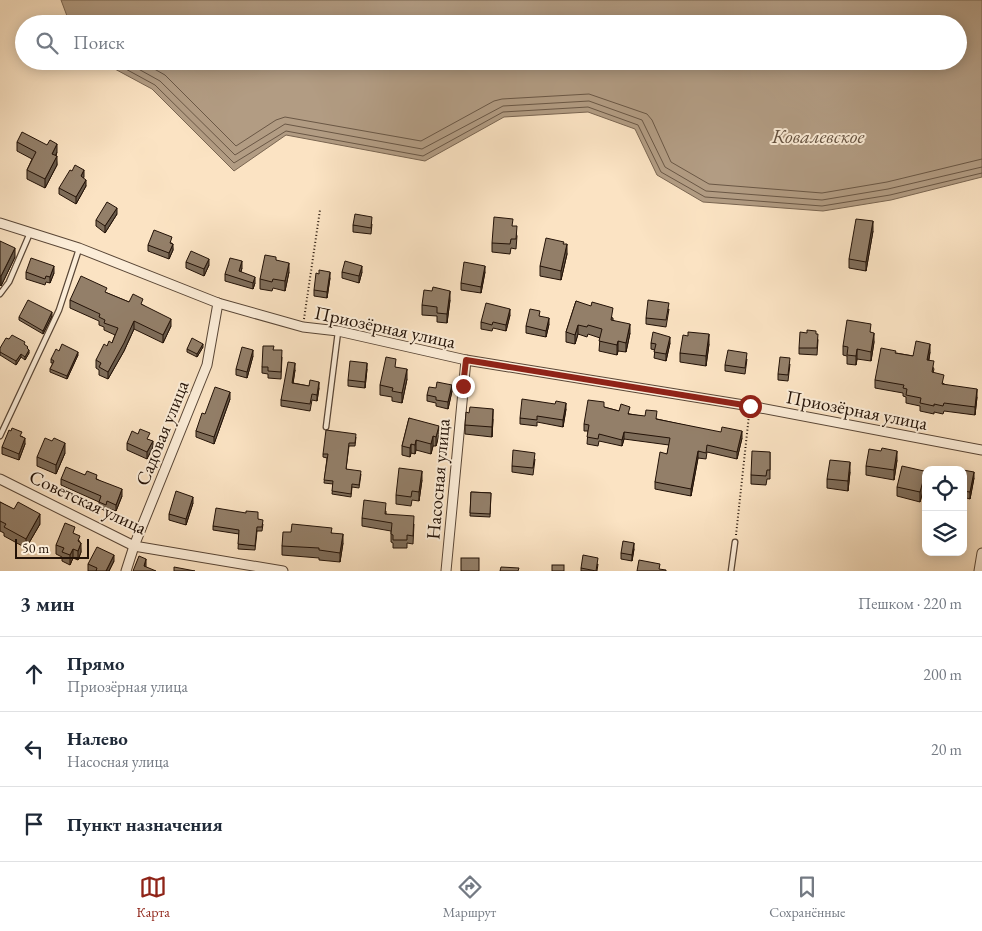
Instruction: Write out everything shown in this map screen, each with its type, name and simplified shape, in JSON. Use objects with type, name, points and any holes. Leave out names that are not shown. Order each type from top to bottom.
[{"type":"street","name":"Приозёрная улица","points":[[0,223],[79,248],[218,303],[303,327],[338,331],[466,360],[750,406],[982,450]]},
{"type":"street","name":"Садовая улица","points":[[126,571],[134,546],[207,365],[218,303]]},
{"type":"street","name":"Насосная улица","points":[[446,571],[466,360]]},
{"type":"street","name":"Советская улица","points":[[0,478],[134,546],[277,571]]},
{"type":"street","points":[[979,571],[982,553]]},
{"type":"lane","points":[[0,294],[9,282],[30,233]]},
{"type":"lane","points":[[0,436],[59,310],[79,248]]},
{"type":"lane","points":[[326,427],[338,331]]},
{"type":"lane","points":[[731,571],[735,542]]},
{"type":"path","points":[[303,327],[320,210]]},
{"type":"path","points":[[735,542],[750,406]]},
{"type":"water","name":"Ковалевское","points":[[61,0],[982,0],[982,177],[891,200],[823,211],[703,202],[657,175],[635,129],[588,112],[504,117],[425,161],[286,135],[234,171],[152,89],[117,70],[967,70],[967,15],[67,15]]},
{"type":"building","points":[[22,132],[47,145],[50,140],[57,144],[52,154],[57,156],[45,179],[27,170],[36,152],[17,142]]},
{"type":"building","points":[[75,165],[84,170],[81,176],[86,180],[76,197],[59,188]]},
{"type":"building","points":[[107,202],[117,208],[105,226],[96,220]]},
{"type":"building","points":[[355,214],[372,217],[371,228],[353,225]]},
{"type":"building","points":[[494,217],[513,219],[512,226],[517,226],[516,239],[511,239],[510,244],[492,243]]},
{"type":"building","points":[[856,219],[873,221],[866,262],[849,259]]},
{"type":"building","points":[[154,230],[172,237],[170,243],[173,244],[169,253],[148,245]]},
{"type":"building","points":[[546,238],[567,244],[561,271],[540,266]]},
{"type":"building","points":[[0,241],[15,248],[1,276],[0,276]]},
{"type":"building","points":[[191,251],[209,259],[204,269],[186,262]]},
{"type":"building","points":[[265,255],[276,257],[276,260],[289,263],[285,281],[273,279],[272,282],[260,279]]},
{"type":"building","points":[[31,258],[54,266],[50,277],[46,276],[45,279],[26,272]]},
{"type":"building","points":[[230,258],[242,261],[239,271],[255,277],[253,283],[225,274]]},
{"type":"building","points":[[345,261],[362,266],[359,276],[342,272]]},
{"type":"building","points":[[464,262],[485,266],[481,287],[461,283]]},
{"type":"building","points":[[319,270],[330,272],[327,292],[314,290],[316,273],[319,274]]},
{"type":"building","points":[[81,276],[107,288],[105,292],[129,302],[133,294],[143,299],[141,304],[171,319],[163,335],[134,321],[108,372],[99,367],[101,363],[96,360],[104,344],[107,346],[109,341],[112,343],[118,328],[104,323],[105,320],[99,317],[100,314],[70,300]]},
{"type":"building","points":[[433,287],[450,291],[447,314],[437,313],[437,307],[422,305],[424,290],[432,291]]},
{"type":"building","points":[[28,300],[52,312],[43,331],[19,317]]},
{"type":"building","points":[[648,300],[669,303],[666,320],[646,318]]},
{"type":"building","points":[[576,301],[591,306],[592,302],[613,308],[611,320],[630,324],[626,343],[618,341],[617,345],[599,341],[602,329],[588,325],[587,327],[578,325],[575,335],[566,332]]},
{"type":"building","points":[[486,303],[510,309],[506,325],[493,322],[492,325],[481,322]]},
{"type":"building","points":[[530,309],[540,311],[539,316],[549,318],[546,331],[526,326]]},
{"type":"building","points":[[847,320],[871,324],[870,332],[874,333],[871,352],[857,349],[856,356],[847,355],[848,347],[843,346]]},
{"type":"building","points":[[807,330],[816,331],[816,334],[818,334],[817,348],[799,348],[800,332],[807,333]]},
{"type":"building","points":[[653,332],[670,337],[666,354],[654,352],[656,344],[651,343]]},
{"type":"building","points":[[688,332],[709,334],[706,356],[680,353],[683,335],[688,336]]},
{"type":"building","points":[[12,335],[25,342],[24,344],[29,350],[25,357],[21,354],[16,361],[0,352],[0,348],[6,338],[9,339]]},
{"type":"building","points":[[192,338],[203,344],[197,354],[187,349]]},
{"type":"building","points":[[916,341],[930,344],[927,360],[934,361],[932,372],[944,375],[942,384],[977,389],[975,407],[944,403],[943,406],[934,404],[934,406],[920,403],[921,398],[906,395],[907,389],[903,388],[904,385],[875,380],[881,348],[913,356]]},
{"type":"building","points":[[62,344],[78,352],[67,376],[50,369],[54,361],[51,359],[56,349],[59,351]]},
{"type":"building","points":[[263,346],[274,346],[273,350],[282,350],[281,372],[268,371],[268,367],[262,367]]},
{"type":"building","points":[[242,347],[253,350],[247,372],[236,369]]},
{"type":"building","points":[[728,350],[747,353],[745,368],[725,365]]},
{"type":"building","points":[[386,357],[396,359],[395,367],[407,369],[402,393],[392,391],[393,388],[380,385]]},
{"type":"building","points":[[780,357],[790,358],[788,375],[778,374]]},
{"type":"building","points":[[350,361],[367,363],[365,382],[348,380]]},
{"type":"building","points":[[288,362],[295,363],[292,383],[309,386],[310,380],[319,382],[317,395],[312,394],[310,404],[281,400]]},
{"type":"building","points":[[437,382],[452,385],[448,402],[436,400],[436,397],[427,395],[429,387],[436,388]]},
{"type":"building","points":[[215,387],[230,392],[214,437],[196,431],[202,413],[205,414]]},
{"type":"building","points":[[522,399],[555,404],[556,401],[566,403],[563,420],[537,416],[537,420],[520,418]]},
{"type":"building","points":[[588,400],[604,402],[604,407],[619,411],[621,404],[630,407],[628,414],[645,416],[646,410],[657,411],[656,419],[721,432],[722,427],[742,431],[737,452],[707,445],[706,453],[698,451],[691,489],[655,482],[660,452],[667,454],[670,438],[624,432],[622,440],[599,434],[598,439],[587,437],[589,425],[584,424]]},
{"type":"building","points":[[470,407],[493,409],[492,427],[465,425],[466,412],[469,413]]},
{"type":"building","points":[[409,418],[439,426],[436,437],[433,436],[431,444],[416,440],[415,445],[411,444],[410,448],[402,446]]},
{"type":"building","points":[[12,428],[22,432],[20,436],[25,438],[19,454],[2,447],[9,430],[11,431]]},
{"type":"building","points":[[140,429],[150,433],[147,439],[153,441],[147,452],[127,443],[132,431],[138,434]]},
{"type":"building","points":[[326,430],[356,434],[355,443],[349,443],[346,469],[361,471],[359,485],[352,484],[351,494],[332,491],[333,481],[324,480],[328,454],[323,454]]},
{"type":"building","points":[[45,438],[52,441],[54,438],[65,443],[56,465],[37,457]]},
{"type":"building","points":[[882,448],[897,451],[894,470],[866,466],[869,449],[881,451]]},
{"type":"building","points":[[513,450],[535,453],[533,468],[512,466]]},
{"type":"building","points":[[752,451],[770,452],[770,470],[767,470],[766,476],[751,475]]},
{"type":"building","points":[[830,460],[850,462],[848,481],[827,479]]},
{"type":"building","points":[[902,466],[922,471],[920,492],[897,487]]},
{"type":"building","points":[[66,467],[85,475],[87,471],[97,475],[96,479],[122,489],[116,505],[107,501],[106,505],[99,502],[101,496],[61,479]]},
{"type":"building","points":[[399,468],[422,471],[419,492],[412,491],[411,497],[396,495]]},
{"type":"building","points":[[967,471],[974,472],[970,492],[967,492]]},
{"type":"building","points":[[176,491],[193,497],[186,519],[169,514]]},
{"type":"building","points":[[471,492],[491,493],[490,514],[470,513]]},
{"type":"building","points":[[364,500],[386,503],[385,514],[414,516],[413,536],[407,535],[407,540],[393,540],[393,535],[391,534],[392,523],[362,518]]},
{"type":"building","points":[[0,502],[14,509],[18,502],[40,514],[26,539],[4,527],[6,524],[0,521]]},
{"type":"building","points":[[216,508],[246,513],[246,511],[258,512],[258,519],[263,520],[262,527],[257,527],[255,546],[238,544],[239,530],[213,526]]},
{"type":"building","points":[[65,523],[75,527],[73,533],[80,536],[78,541],[81,543],[78,551],[73,549],[70,555],[62,552],[64,548],[56,545]]},
{"type":"building","points":[[292,524],[332,528],[331,533],[343,534],[340,553],[319,550],[319,548],[282,546],[283,532],[291,532]]},
{"type":"building","points":[[623,541],[634,543],[632,555],[621,553]]},
{"type":"building","points":[[97,547],[114,555],[106,571],[96,571],[97,568],[88,564]]},
{"type":"building","points":[[583,555],[598,558],[596,571],[581,568]]},
{"type":"building","points":[[139,556],[146,559],[144,566],[156,571],[133,571]]},
{"type":"building","points":[[461,558],[479,558],[479,571],[461,571]]},
{"type":"building","points":[[639,560],[660,564],[659,569],[666,571],[637,571]]},
{"type":"building","points":[[552,565],[564,565],[564,571],[552,571]]},
{"type":"building","points":[[174,567],[195,571],[174,571]]},
{"type":"building","points":[[501,567],[519,568],[518,571],[500,571]]},
{"type":"route","points":[[463,386],[466,360],[750,406]]}]
